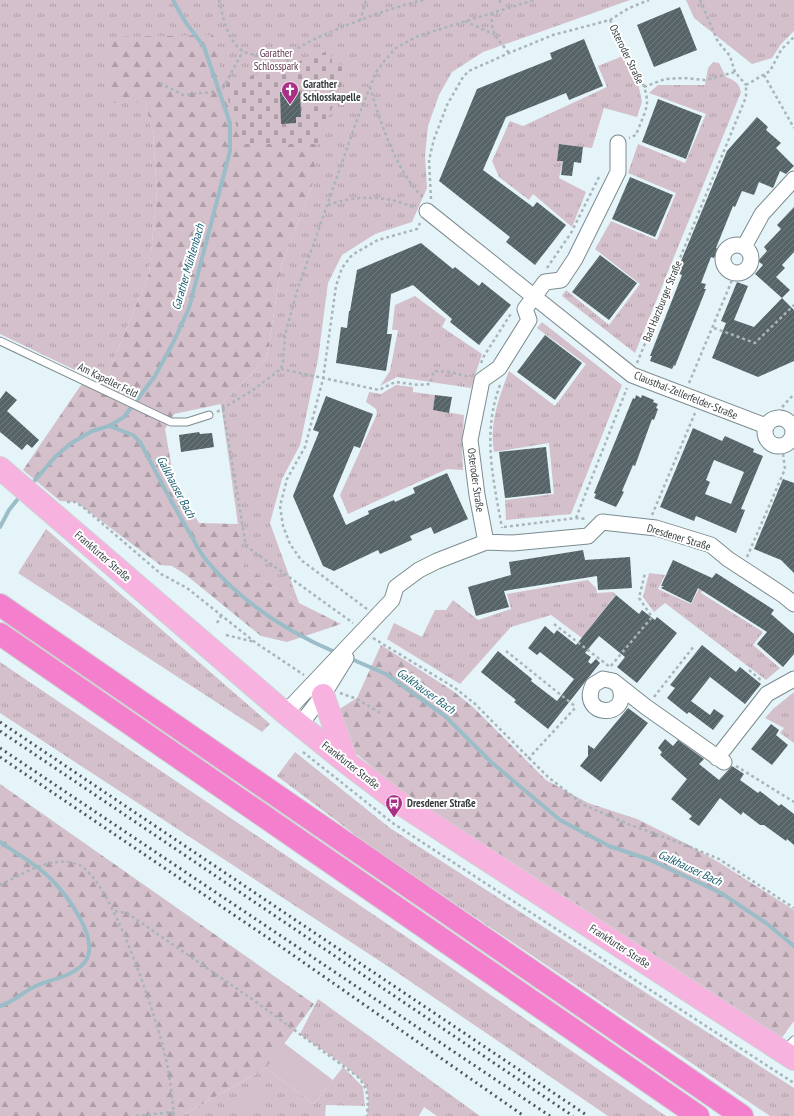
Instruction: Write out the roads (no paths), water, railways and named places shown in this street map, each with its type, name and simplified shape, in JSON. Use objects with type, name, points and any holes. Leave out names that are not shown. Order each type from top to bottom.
[{"type":"highway","points":[[0,606],[742,1116]]},
{"type":"highway","points":[[0,634],[698,1116]]},
{"type":"main road","name":"Frankfurter Straße","points":[[7,474],[292,719],[401,804],[790,1050]]},
{"type":"main road","points":[[319,687],[347,763]]},
{"type":"street","points":[[428,209],[531,293],[545,282],[561,280],[576,259],[618,172],[618,150]]},
{"type":"street","points":[[744,247],[762,214],[793,181]]},
{"type":"street","points":[[735,245],[744,247],[750,254],[750,262],[746,270],[735,273],[725,267],[723,259],[724,254],[730,247],[735,245]]},
{"type":"street","name":"Osteroder Straße","points":[[486,542],[477,495],[470,440],[479,379],[499,368],[528,320],[525,309],[531,293]]},
{"type":"street","name":"Clausthal-Zellerfelder-Straße","points":[[531,293],[632,375],[700,401],[768,424],[778,418],[788,421],[792,426],[794,433],[789,444]]},
{"type":"street","points":[[768,424],[765,435],[769,442],[774,445],[789,444]]},
{"type":"street","name":"Dresdener Straße","points":[[292,719],[319,687],[370,634],[378,615],[392,600],[396,587],[419,570],[486,542],[513,543],[588,536],[602,522],[648,527],[711,545],[794,604]]},
{"type":"street","points":[[620,688],[622,698],[620,704],[609,711],[596,708],[590,698],[590,692],[593,686],[603,679],[613,681],[620,688],[721,760],[767,694],[794,679]]},
{"type":"lane","name":"Am Kapeller Feld","points":[[0,341],[171,422],[187,422],[210,415]]},
{"type":"waterway","name":"Garather Mühlenbach","points":[[30,486],[55,457],[70,444],[92,431],[109,426],[124,417],[155,376],[174,341],[189,308],[230,151],[230,123],[204,47],[184,20],[173,0]]},
{"type":"waterway","name":"Galkhauser Bach","points":[[109,426],[133,435],[140,442],[200,552],[220,576],[250,603],[266,614],[301,636],[337,653]]},
{"type":"waterway","name":"Garather Mühlenbach","points":[[0,527],[9,510],[21,495]]},
{"type":"waterway","name":"Galkhauser Bach","points":[[349,658],[386,674],[445,716],[491,762],[560,820],[609,846],[648,859],[721,893],[766,923],[794,946]]},
{"type":"waterway","name":"Garather Mühlenbach","points":[[0,842],[39,868],[57,885],[80,918],[86,930],[89,943],[89,954],[84,963],[74,971],[62,977],[33,987],[10,1002],[0,1006]]},
{"type":"railway","points":[[0,722],[588,1116]]},
{"type":"railway","points":[[0,731],[573,1116]]},
{"type":"railway","points":[[0,748],[550,1116]]},
{"type":"railway","points":[[0,757],[280,946],[524,1116]]},
{"type":"place","name":"Garather Schlosskapelle","points":[[290,105]]},
{"type":"place","name":"Dresdener Straße","points":[[394,818]]},
{"type":"park label","name":"Garather Schlosspark","points":[[276,59]]}]
